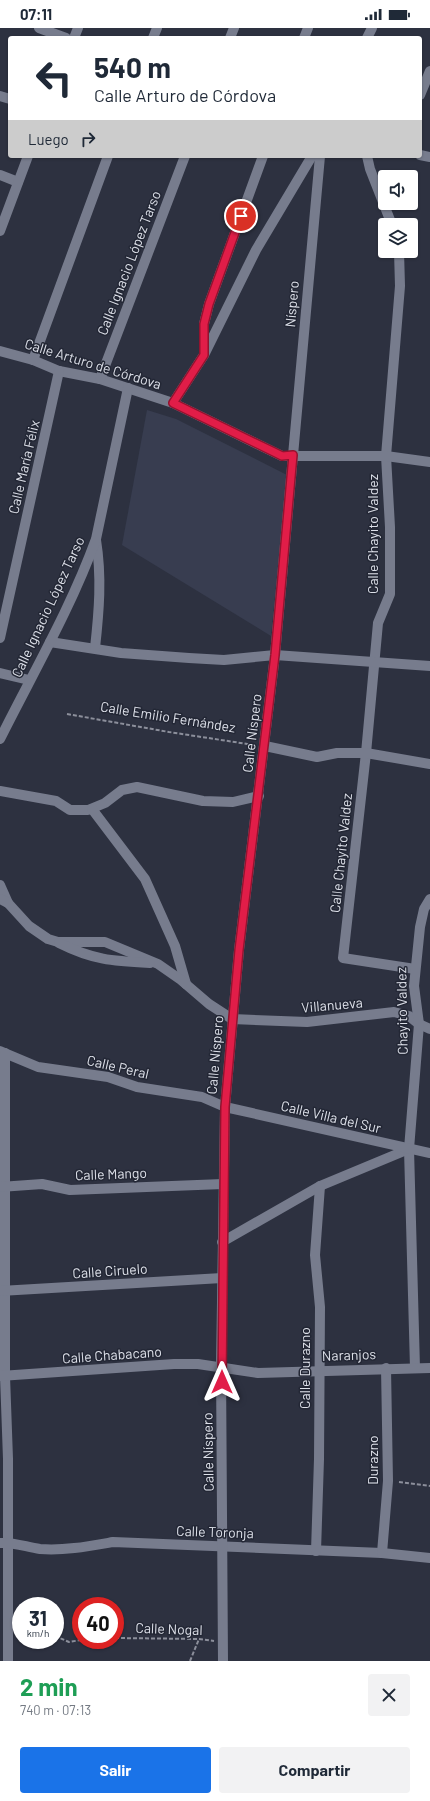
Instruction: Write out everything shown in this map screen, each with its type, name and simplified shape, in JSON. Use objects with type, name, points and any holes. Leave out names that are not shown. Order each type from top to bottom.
[{"type":"street","points":[[39,28],[61,36]]},
{"type":"street","points":[[422,90],[430,71]]},
{"type":"street","points":[[0,231],[27,158]]},
{"type":"street","points":[[33,360],[107,158]]},
{"type":"street","name":"Calle Ignacio López Tarso","points":[[100,380],[184,158]]},
{"type":"street","points":[[204,355],[203,336],[209,304],[262,158]]},
{"type":"street","points":[[173,403],[204,355],[256,250],[311,158]]},
{"type":"street","name":"Níspero","points":[[293,455],[320,158]]},
{"type":"street","points":[[367,158],[370,169],[389,218]]},
{"type":"street","points":[[0,175],[18,182]]},
{"type":"street","name":"Calle Chayito Valdez","points":[[399,258],[400,286],[386,456],[390,527],[390,594],[378,623],[366,753],[343,958],[415,969]]},
{"type":"street","name":"Calle Arturo de Córdova","points":[[0,351],[33,360],[59,371],[100,380],[173,403],[282,456],[386,456],[430,462]]},
{"type":"street","name":"Calle María Félix","points":[[0,638],[59,371]]},
{"type":"street","name":"Calle Ignacio López Tarso","points":[[0,739],[29,680],[50,642],[96,538],[128,388]]},
{"type":"street","name":"Calle Níspero","points":[[223,1661],[221,1367],[225,1107],[239,950],[275,655],[293,455]]},
{"type":"street","points":[[95,648],[99,610],[100,580],[96,538]]},
{"type":"street","points":[[50,642],[121,653],[224,660],[275,655],[430,666]]},
{"type":"street","points":[[0,673],[29,680]]},
{"type":"street","points":[[265,746],[317,757],[337,753],[366,753],[430,764]]},
{"type":"street","points":[[0,791],[56,801],[70,810],[92,809],[104,803],[122,790],[137,787],[168,792],[203,802],[233,802],[259,796]]},
{"type":"street","points":[[92,809],[145,879],[175,946],[186,984]]},
{"type":"street","points":[[0,885],[4,901],[29,926],[48,939],[83,954],[112,961],[158,964]]},
{"type":"street","name":"Chayito Valdez","points":[[415,1368],[409,1149],[419,1024],[414,986],[424,909],[430,899]]},
{"type":"street","points":[[58,942],[105,942],[158,964],[186,984],[209,1004],[232,1019]]},
{"type":"street","name":"Villanueva","points":[[232,1019],[307,1022],[394,1012],[409,1016],[419,1024],[430,1029]]},
{"type":"street","points":[[3,1052],[4,1543],[8,1661]]},
{"type":"street","name":"Calle Peral","points":[[3,1052],[38,1067],[108,1077],[137,1088],[202,1097],[225,1107]]},
{"type":"street","name":"Calle Villa del Sur","points":[[225,1107],[430,1153]]},
{"type":"street","points":[[222,1242],[320,1186],[409,1149]]},
{"type":"street","name":"Calle Mango","points":[[3,1186],[42,1184],[70,1190],[223,1184]]},
{"type":"street","name":"Calle Durazno","points":[[316,1551],[320,1459],[320,1307],[315,1255],[320,1186]]},
{"type":"street","name":"Calle Ciruelo","points":[[3,1291],[222,1278]]},
{"type":"street","name":"Calle Chabacano","points":[[3,1376],[174,1364],[221,1367]]},
{"type":"street","name":"Naranjos","points":[[221,1367],[258,1373],[386,1368],[430,1368]]},
{"type":"street","name":"Durazno","points":[[382,1552],[388,1481],[386,1368]]},
{"type":"street","name":"Calle Toronja","points":[[4,1543],[40,1549],[78,1548],[113,1542],[316,1551],[382,1552],[430,1558]]},
{"type":"path","name":"Calle Emilio Fernández","points":[[67,714],[169,732],[265,746]]},
{"type":"path","points":[[388,1481],[430,1486]]},
{"type":"path","name":"Calle Nogal","points":[[124,1638],[199,1639],[223,1642]]},
{"type":"path","points":[[190,1661],[199,1639]]},
{"type":"shaded area","points":[[147,410],[176,419],[287,475],[271,636],[122,545]]},
{"type":"route","points":[[222,1382],[222,1254],[225,1107],[239,950],[275,655],[293,455],[282,456],[173,403],[204,355],[204,324],[209,304],[241,216]]}]
